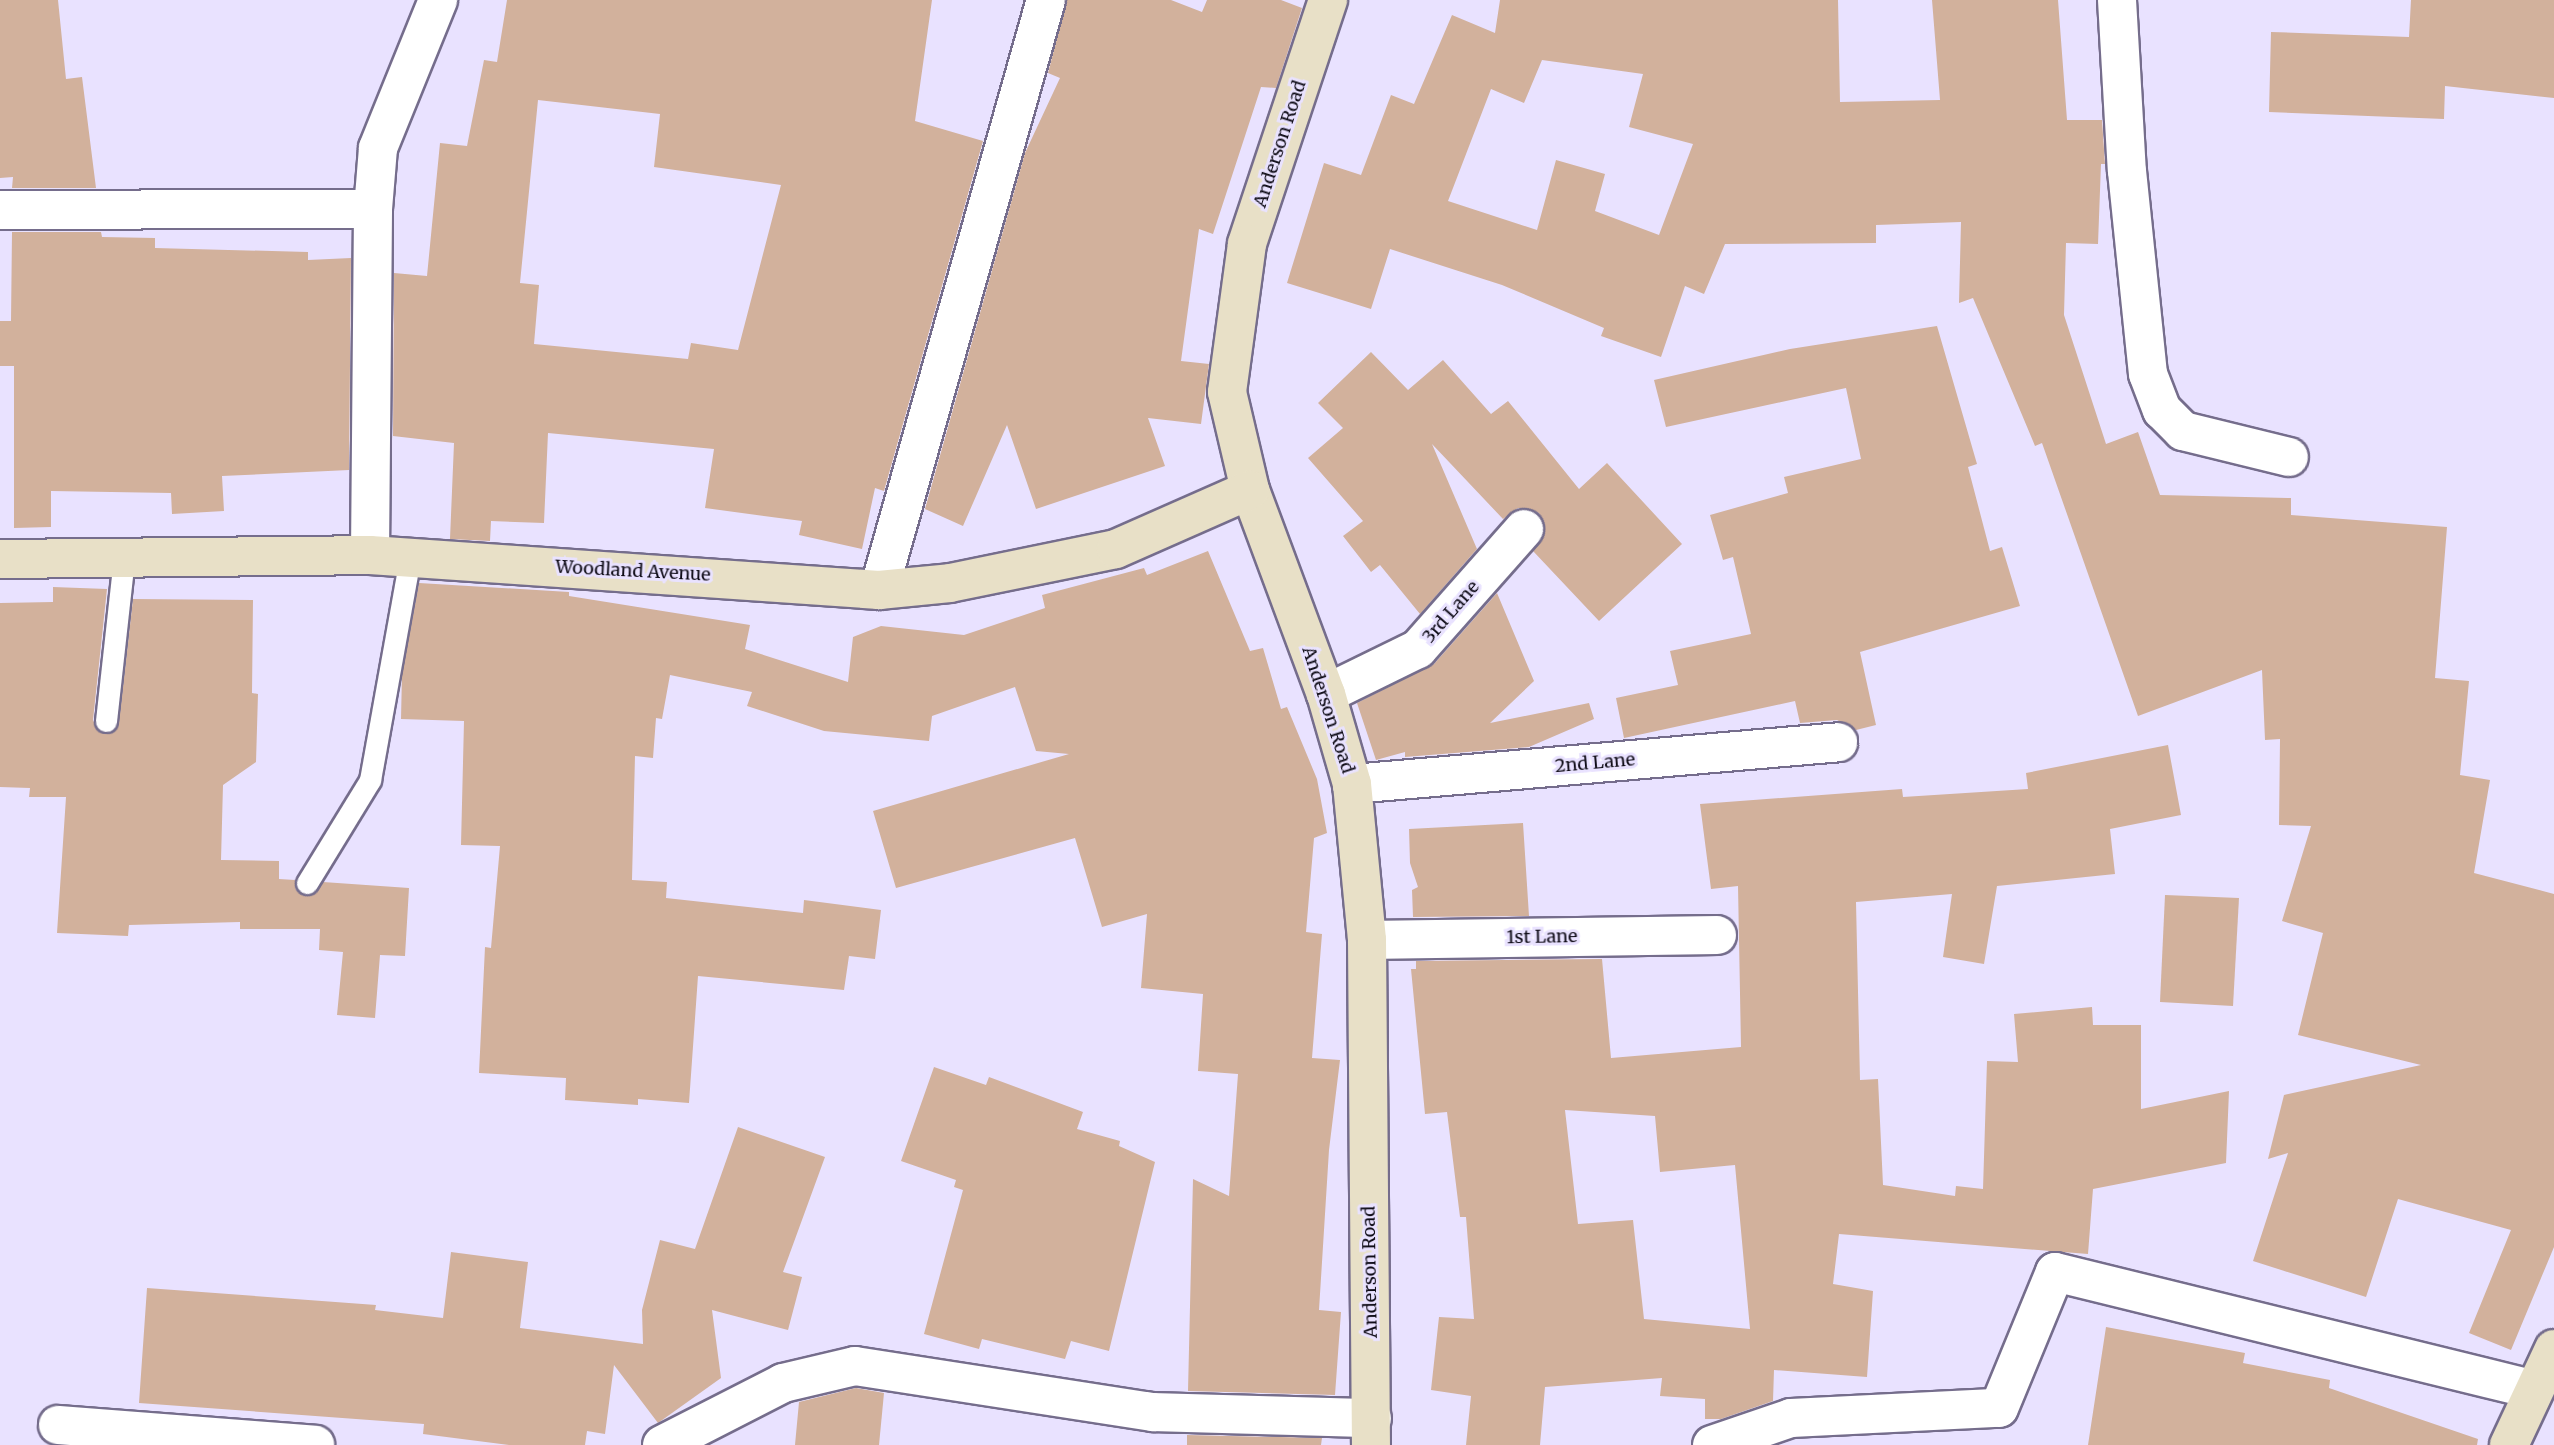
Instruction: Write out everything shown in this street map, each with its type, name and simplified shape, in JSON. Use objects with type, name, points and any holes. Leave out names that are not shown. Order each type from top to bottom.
[{"type":"main road","name":"Anderson Road","points":[[1328,0],[1247,244],[1227,392],[1250,489],[1326,694],[1352,784],[1367,940],[1371,1432]]},
{"type":"main road","name":"Woodland Avenue","points":[[0,559],[370,555],[879,590],[950,583],[1116,549],[1250,489]]},
{"type":"main road","points":[[2508,1445],[2532,1390],[2554,1349]]},
{"type":"street","points":[[370,555],[373,209],[378,148],[438,0]]},
{"type":"street","points":[[879,590],[1046,0]]},
{"type":"street","points":[[2117,0],[2127,171],[2148,374],[2162,410],[2183,431],[2289,457]]},
{"type":"street","points":[[0,210],[373,209]]},
{"type":"street","name":"3rd Lane","points":[[1326,694],[1418,649],[1524,529]]},
{"type":"street","name":"2nd Lane","points":[[1352,784],[1838,742]]},
{"type":"street","name":"1st Lane","points":[[1367,940],[1717,935]]},
{"type":"street","points":[[1712,1445],[1791,1419],[1999,1408],[2054,1272],[2532,1390]]},
{"type":"street","points":[[662,1445],[783,1383],[855,1366],[1153,1412],[1371,1432]]},
{"type":"street","points":[[58,1425],[314,1445]]},
{"type":"lane","points":[[106,722],[124,557]]},
{"type":"lane","points":[[307,883],[370,780],[410,557]]},
{"type":"building","points":[[0,0],[58,0],[66,79],[82,77],[96,188],[12,188],[13,177],[0,178]]},
{"type":"building","points":[[507,0],[932,0],[915,121],[983,141],[884,491],[875,488],[862,549],[799,535],[802,521],[705,508],[714,449],[548,433],[544,523],[491,521],[490,541],[450,539],[454,443],[393,436],[394,273],[427,276],[440,143],[467,146],[484,60],[497,62]],"holes":[[[538,100],[660,114],[654,167],[781,185],[738,350],[691,343],[688,359],[534,344],[539,285],[520,283]]]},
{"type":"building","points":[[1067,0],[1171,0],[1202,12],[1207,0],[1281,0],[1302,8],[1276,88],[1261,87],[1213,234],[1199,229],[1181,361],[1209,364],[1201,424],[1148,418],[1165,466],[1036,509],[1007,425],[963,526],[925,509],[1025,153],[1060,78],[1048,73]]},
{"type":"building","points":[[1500,0],[1838,0],[1840,102],[1940,100],[1932,0],[2058,0],[2067,120],[2102,120],[2105,164],[2101,164],[2098,244],[2066,243],[2064,315],[2106,444],[2138,432],[2160,495],[2291,498],[2291,515],[2447,527],[2435,678],[2469,681],[2460,775],[2490,780],[2474,873],[2554,894],[2554,1247],[2511,1350],[2469,1333],[2511,1230],[2398,1199],[2366,1297],[2253,1261],[2288,1153],[2268,1159],[2284,1095],[2421,1065],[2298,1035],[2323,933],[2282,921],[2311,826],[2279,825],[2280,739],[2265,740],[2262,670],[2138,716],[2042,443],[2035,446],[1973,298],[1959,303],[1961,222],[1876,225],[1876,243],[1725,244],[1704,294],[1685,286],[1661,357],[1601,336],[1604,328],[1502,285],[1390,249],[1371,309],[1287,283],[1324,163],[1361,175],[1391,95],[1414,104],[1452,15],[1495,33]],"holes":[[[1542,60],[1643,74],[1629,127],[1693,144],[1659,235],[1595,211],[1605,174],[1556,160],[1537,230],[1448,201],[1491,89],[1524,103]]]},
{"type":"building","points":[[2411,0],[2554,0],[2554,98],[2445,86],[2444,119],[2269,112],[2271,32],[2409,37]]},
{"type":"building","points":[[12,232],[101,232],[102,237],[155,238],[155,248],[308,252],[308,260],[351,258],[349,470],[222,476],[224,511],[172,514],[171,493],[51,491],[51,527],[14,528],[14,366],[0,366],[0,321],[11,321]]},
{"type":"building","points":[[1937,326],[1977,464],[1968,467],[1990,551],[2002,547],[2020,606],[1860,652],[1876,725],[1856,730],[1837,720],[1800,723],[1795,701],[1624,738],[1616,698],[1678,685],[1670,651],[1751,634],[1733,557],[1723,560],[1710,515],[1788,493],[1784,477],[1861,459],[1846,388],[1666,427],[1654,380],[1790,349]]},
{"type":"building","points":[[1371,352],[1408,390],[1443,360],[1491,414],[1508,401],[1579,489],[1607,463],[1682,544],[1599,621],[1533,551],[1545,533],[1539,513],[1518,508],[1503,519],[1432,444],[1477,549],[1420,614],[1380,565],[1371,572],[1343,536],[1363,521],[1308,458],[1343,428],[1318,403]]},
{"type":"building","points":[[1208,551],[1250,651],[1263,648],[1281,709],[1287,707],[1317,779],[1327,833],[1314,838],[1306,932],[1322,934],[1312,1058],[1340,1060],[1329,1150],[1319,1310],[1341,1312],[1335,1395],[1188,1391],[1193,1179],[1229,1196],[1238,1074],[1198,1071],[1203,994],[1141,988],[1147,914],[1102,927],[1075,838],[896,888],[873,811],[1069,754],[1036,751],[1015,687],[932,716],[929,741],[824,731],[747,706],[752,692],[670,675],[662,719],[656,718],[653,758],[635,756],[632,880],[667,882],[666,898],[803,913],[804,900],[881,910],[875,959],[849,956],[844,990],[698,976],[689,1103],[638,1099],[638,1105],[565,1100],[566,1078],[479,1073],[485,947],[491,948],[500,846],[461,845],[464,721],[401,719],[402,674],[419,583],[569,592],[569,596],[750,625],[745,649],[848,682],[853,637],[881,626],[964,635],[1045,608],[1042,595],[1144,568],[1147,575]]},
{"type":"building","points":[[53,587],[107,589],[93,720],[98,731],[105,734],[119,722],[133,599],[253,600],[252,693],[258,694],[256,762],[223,785],[221,860],[279,861],[279,879],[295,880],[296,890],[306,896],[314,894],[323,882],[409,888],[405,956],[380,955],[375,1018],[337,1015],[343,952],[319,950],[320,929],[240,929],[240,922],[129,925],[128,936],[57,933],[66,797],[29,797],[30,788],[0,787],[0,603],[53,602]]},
{"type":"building","points":[[1497,593],[1534,681],[1490,723],[1589,703],[1594,719],[1529,747],[1405,757],[1405,752],[1376,760],[1357,703],[1434,664]]},
{"type":"building","points":[[2168,745],[2181,815],[2110,829],[2115,874],[1997,886],[1984,964],[1943,957],[1952,894],[1856,902],[1860,1080],[1878,1079],[1883,1185],[1955,1196],[1956,1186],[1983,1189],[1987,1061],[2018,1062],[2014,1014],[2092,1007],[2093,1025],[2141,1025],[2141,1109],[2229,1091],[2226,1163],[2093,1189],[2088,1254],[1839,1234],[1833,1284],[1873,1291],[1867,1377],[1774,1370],[1773,1401],[1721,1419],[1705,1419],[1705,1399],[1660,1396],[1662,1378],[1545,1387],[1540,1445],[1466,1445],[1471,1396],[1431,1390],[1439,1317],[1474,1319],[1466,1217],[1460,1217],[1447,1112],[1425,1114],[1411,969],[1416,969],[1416,961],[1602,959],[1611,1058],[1741,1047],[1738,886],[1711,889],[1700,804],[1902,789],[1903,797],[2028,789],[2026,773]],"holes":[[[1565,1110],[1655,1116],[1660,1172],[1735,1165],[1750,1329],[1644,1319],[1633,1220],[1578,1224]]]},
{"type":"building","points":[[1523,823],[1529,916],[1413,917],[1412,890],[1418,887],[1410,863],[1409,829]]},
{"type":"building","points":[[2165,895],[2239,898],[2233,1006],[2160,1002]]},
{"type":"building","points":[[934,1067],[986,1085],[989,1077],[1083,1112],[1077,1129],[1120,1141],[1119,1146],[1155,1162],[1109,1351],[1071,1341],[1065,1359],[982,1339],[979,1349],[924,1334],[963,1190],[954,1187],[956,1180],[901,1161]]},
{"type":"building","points":[[738,1127],[825,1157],[783,1272],[802,1277],[788,1330],[712,1310],[721,1378],[658,1423],[614,1365],[605,1434],[587,1431],[585,1445],[509,1445],[423,1434],[424,1424],[139,1403],[147,1288],[376,1305],[375,1310],[443,1318],[451,1252],[528,1262],[520,1328],[643,1344],[642,1310],[660,1240],[695,1249]]},
{"type":"building","points":[[2106,1327],[2245,1353],[2243,1363],[2330,1380],[2329,1388],[2478,1439],[2477,1445],[2088,1445]]},
{"type":"building","points":[[856,1388],[884,1393],[879,1445],[795,1445],[799,1402]]},
{"type":"building","points":[[1187,1435],[1322,1438],[1321,1445],[1187,1445]]}]
